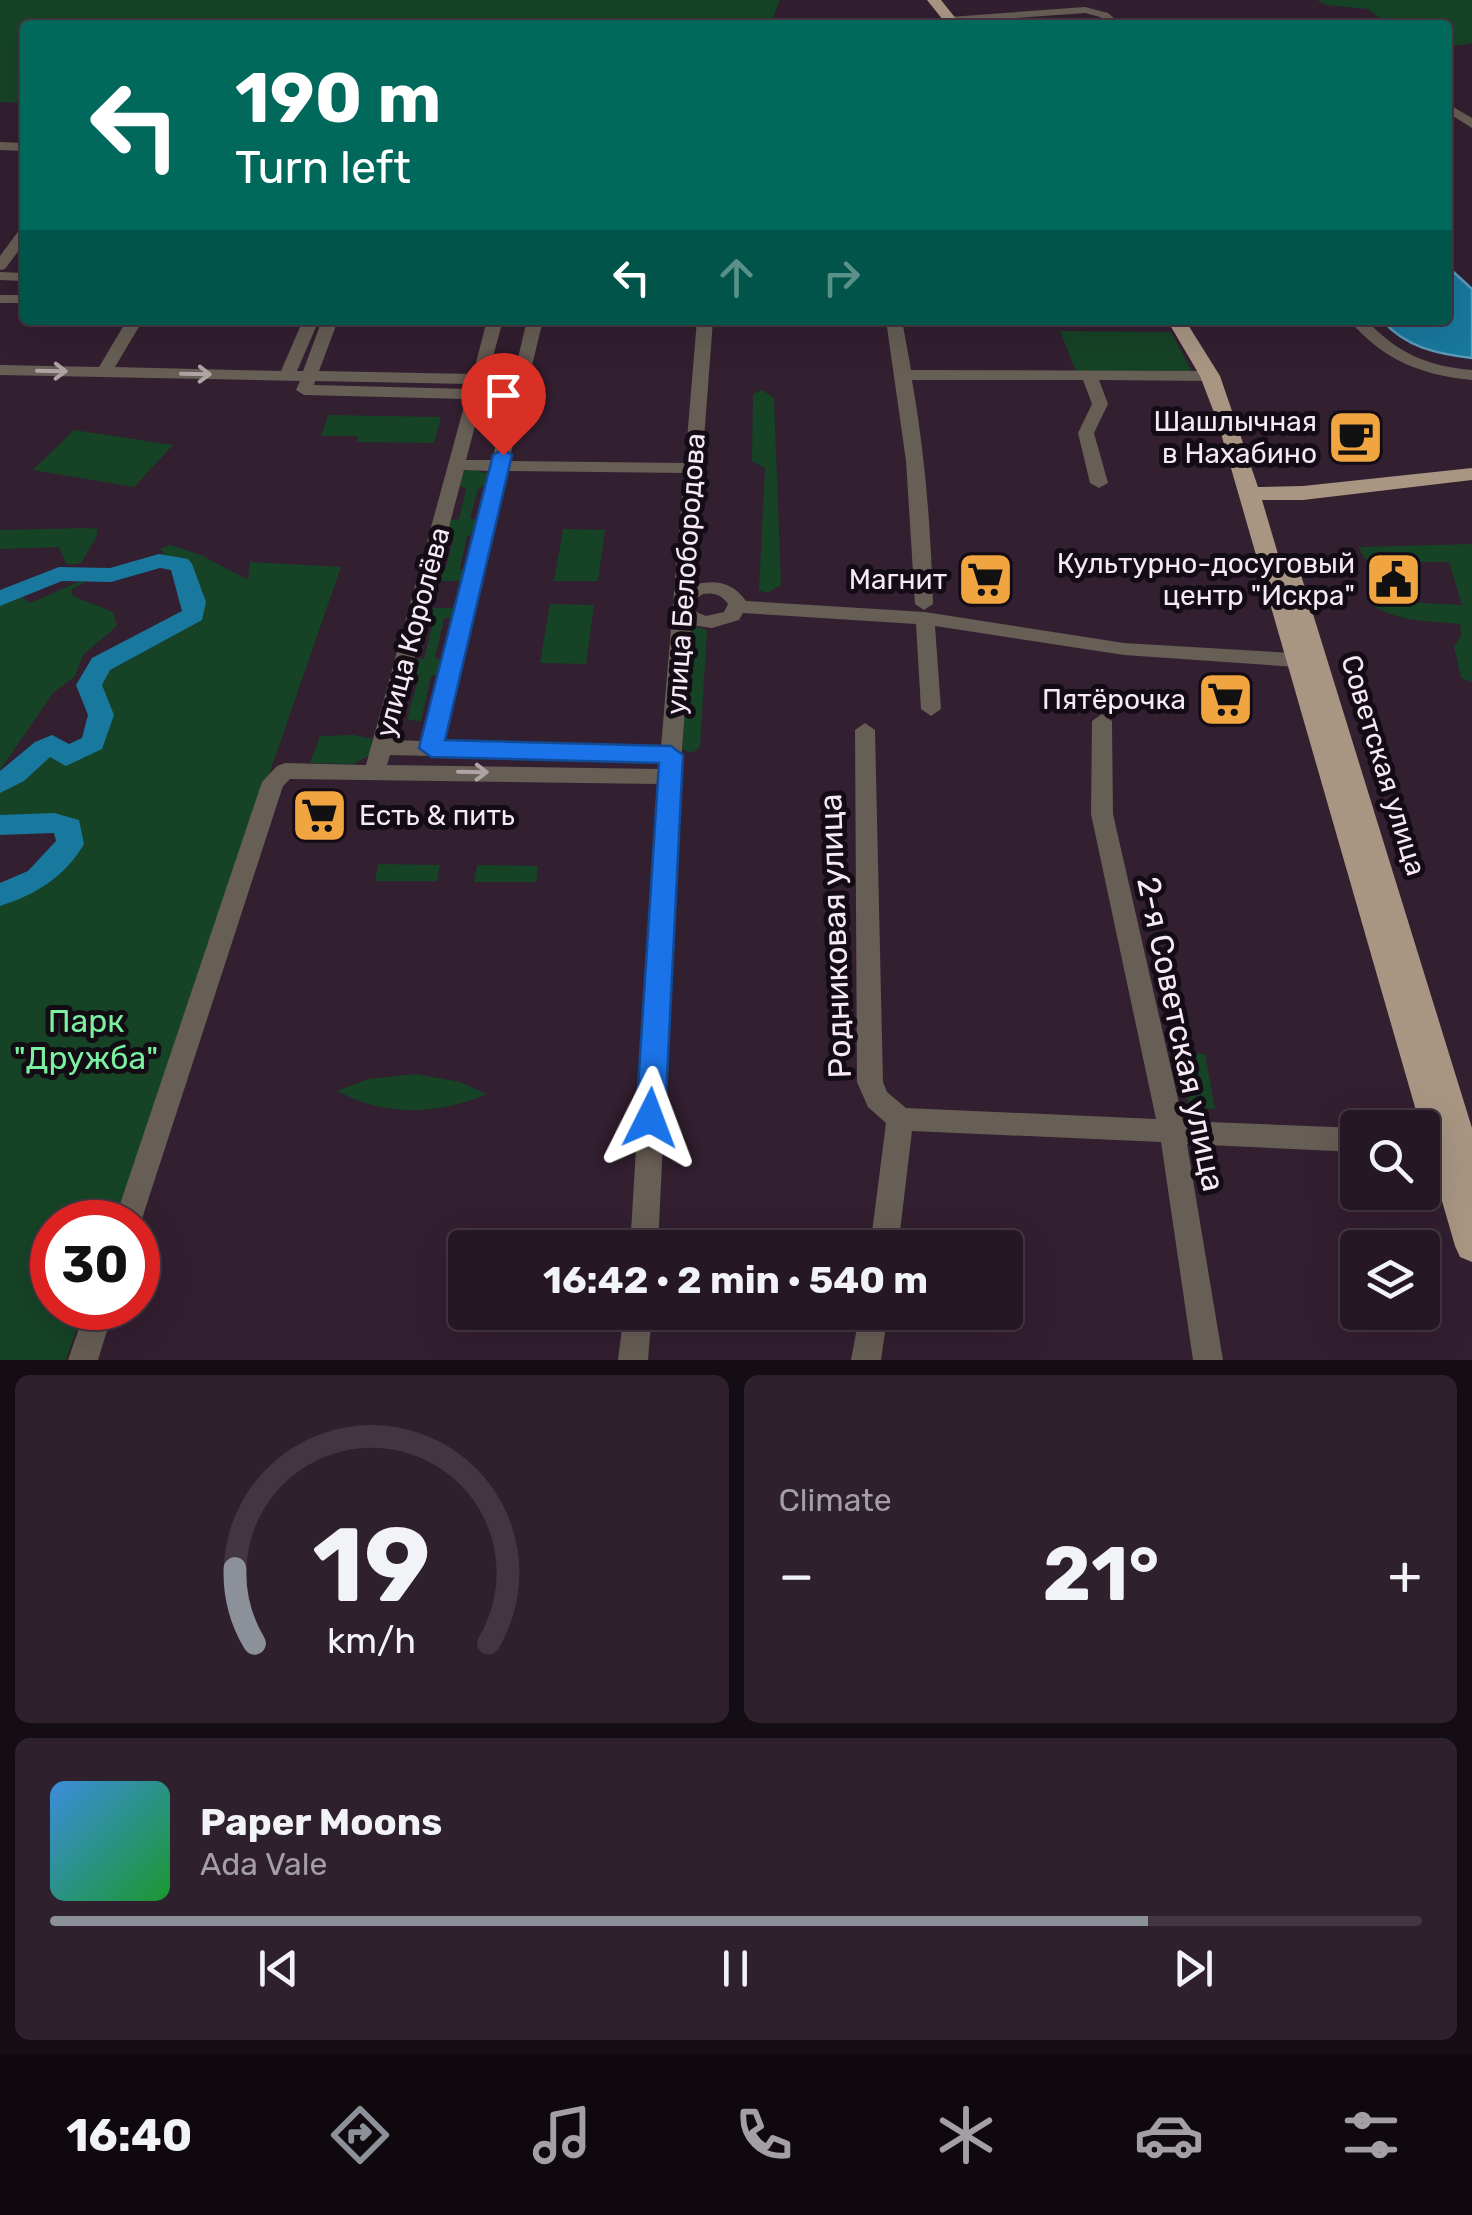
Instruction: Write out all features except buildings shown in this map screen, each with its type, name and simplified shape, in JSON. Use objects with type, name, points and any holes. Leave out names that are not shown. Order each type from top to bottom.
[{"type":"main road","points":[[926,0],[947,20]]},
{"type":"main road","name":"Советская улица","points":[[1179,325],[1210,376],[1256,494]]},
{"type":"main road","name":"Советская улица","points":[[1190,325],[1222,376],[1307,661],[1470,1172]]},
{"type":"main road","points":[[1256,494],[1303,494],[1472,474]]},
{"type":"main road","name":"Советская улица","points":[[1307,661],[1422,1110]]},
{"type":"main road","name":"Советская улица","points":[[1440,1166],[1469,1236]]},
{"type":"street","points":[[981,20],[1085,10],[1110,20]]},
{"type":"street","points":[[0,266],[20,239]]},
{"type":"street","points":[[104,372],[132,325]]},
{"type":"street","points":[[287,376],[309,325]]},
{"type":"street","points":[[328,325],[302,386],[311,391],[477,387],[520,380]]},
{"type":"street","name":"улица Королёва","points":[[375,770],[494,325]]},
{"type":"street","name":"улица Королёва","points":[[431,748],[533,325]]},
{"type":"street","name":"улица Белобородова","points":[[645,1230],[670,766],[705,325]]},
{"type":"street","points":[[895,325],[905,375],[922,540],[931,709]]},
{"type":"street","points":[[1362,325],[1411,366],[1431,372],[1472,375]]},
{"type":"street","points":[[0,370],[306,376]]},
{"type":"street","points":[[905,375],[1210,376]]},
{"type":"street","points":[[1089,375],[1100,404],[1086,433],[1098,483]]},
{"type":"street","points":[[456,465],[693,468]]},
{"type":"street","points":[[738,607],[731,593],[714,587],[695,589],[683,604],[693,619],[710,622],[728,618],[738,607],[924,611],[1124,648],[1307,661]]},
{"type":"street","name":"2-я Советская улица","points":[[1102,722],[1102,814],[1172,1131],[1208,1360]]},
{"type":"street","name":"Родниковая улица","points":[[865,730],[870,1082],[876,1099],[900,1118]]},
{"type":"street","points":[[382,747],[670,766]]},
{"type":"street","points":[[135,1200],[272,782],[285,771],[670,766]]},
{"type":"street","points":[[886,1230],[900,1118],[1340,1139]]},
{"type":"street","points":[[83,1360],[93,1330]]},
{"type":"street","points":[[633,1360],[636,1330]]},
{"type":"street","points":[[866,1360],[871,1330]]},
{"type":"green space","points":[[0,0],[780,0],[772,20],[20,20],[20,103],[0,102]]},
{"type":"green space","points":[[1317,0],[1472,0],[1472,43],[1452,46],[1452,20],[1382,20],[1368,9],[1326,5]]},
{"type":"green space","points":[[1060,331],[1171,332],[1193,373],[1076,372]]},
{"type":"green space","points":[[762,390],[774,398],[781,585],[767,593],[759,590],[765,468],[752,461],[753,394]]},
{"type":"green space","points":[[328,415],[441,417],[434,443],[357,442],[358,436],[321,436]]},
{"type":"green space","points":[[74,430],[173,445],[134,487],[33,470]]},
{"type":"green space","points":[[468,469],[491,474],[491,481],[478,489],[470,518],[480,521],[477,534],[467,536],[460,569],[468,570],[466,581],[436,581],[438,570],[445,570],[454,537],[446,534],[450,520],[459,519],[466,489],[458,484],[461,473]]},
{"type":"green space","points":[[97,529],[97,536],[81,563],[67,565],[59,547],[0,549],[0,530]]},
{"type":"green space","points":[[563,529],[605,530],[598,581],[554,581]]},
{"type":"green space","points":[[1472,544],[1472,682],[1461,678],[1454,646],[1461,636],[1460,624],[1398,616],[1366,600],[1462,605],[1449,562],[1375,562],[1365,559],[1359,547]]},
{"type":"green space","name":"Парк \"Дружба\"","points":[[170,545],[201,555],[248,580],[250,562],[341,567],[122,1200],[30,1200],[30,1330],[76,1330],[66,1360],[0,1360],[0,898],[53,867],[73,824],[61,817],[0,823],[0,786],[25,776],[31,764],[45,753],[69,758],[86,754],[106,718],[101,709],[102,676],[123,657],[192,618],[195,598],[160,549]]},
{"type":"green space","points":[[85,582],[71,590],[73,596],[113,612],[117,626],[83,655],[75,676],[53,693],[0,770],[0,606],[22,597],[30,603]]},
{"type":"green space","points":[[550,604],[594,605],[586,664],[540,663]]},
{"type":"green space","points":[[429,608],[456,608],[454,618],[444,618],[435,658],[444,659],[441,674],[431,676],[421,721],[407,720],[419,676],[411,675],[414,659],[424,659],[434,619],[426,618]]},
{"type":"green space","points":[[689,625],[707,630],[700,747],[692,753],[682,749]]},
{"type":"green space","points":[[320,736],[372,739],[371,755],[353,764],[310,763]]},
{"type":"green space","points":[[378,864],[440,865],[437,881],[375,881]]},
{"type":"green space","points":[[477,865],[538,866],[536,882],[474,882]]},
{"type":"green space","points":[[1180,1053],[1205,1054],[1215,1109],[1189,1107]]},
{"type":"green space","points":[[415,1074],[460,1082],[487,1094],[449,1106],[412,1110],[374,1105],[337,1091],[368,1079]]},
{"type":"water","points":[[1452,271],[1472,289],[1472,358],[1422,348],[1387,325],[1452,325]]},
{"type":"waterway","points":[[0,599],[59,574],[111,575],[159,561],[180,564],[194,602],[194,615],[101,664],[89,685],[101,715],[93,743],[66,757],[52,744],[0,783]]},
{"type":"waterway","points":[[0,825],[54,823],[69,827],[70,844],[38,879],[0,895]]},
{"type":"place","name":"Шашлычная в Нахабино","points":[[1356,437]]},
{"type":"place","name":"Магнит","points":[[986,579]]},
{"type":"place","name":"Культурно-досуговый центр \"Искра\"","points":[[1394,579]]},
{"type":"place","name":"Пятёрочка","points":[[1225,699]]},
{"type":"place","name":"Есть & пить","points":[[320,815]]},
{"type":"route","points":[[503,455],[431,748],[671,755],[650,1118]]}]
